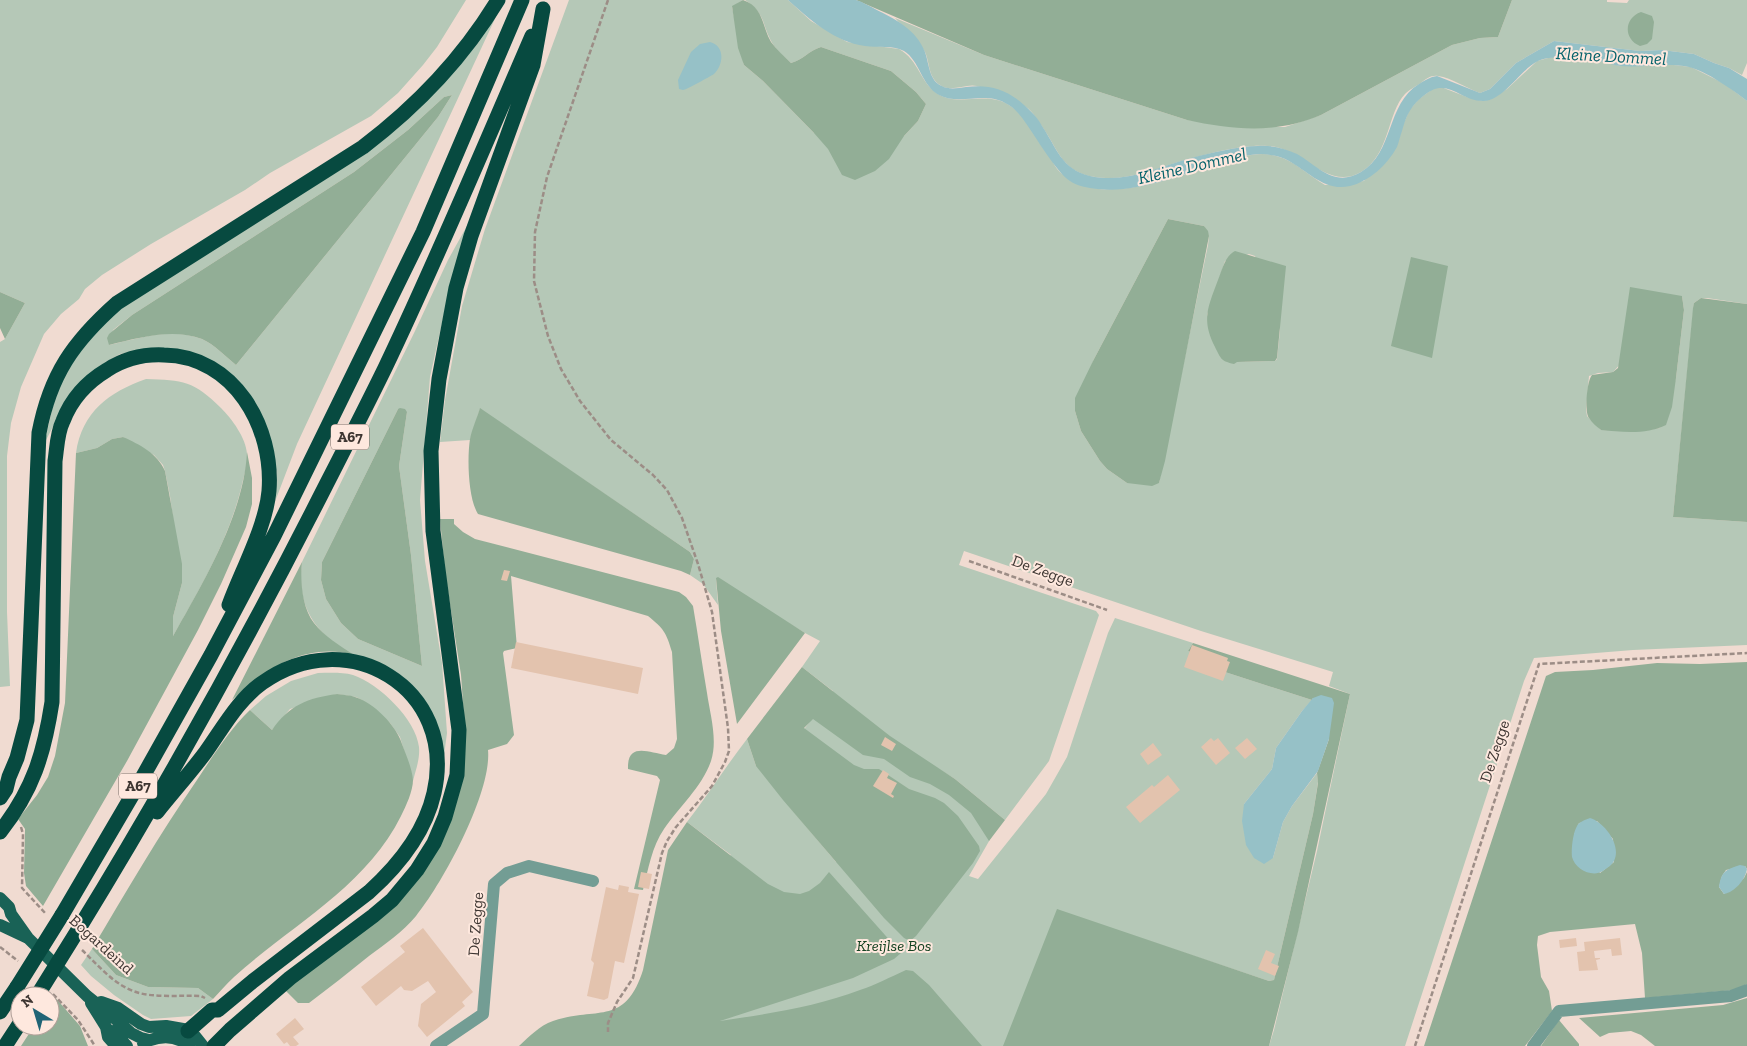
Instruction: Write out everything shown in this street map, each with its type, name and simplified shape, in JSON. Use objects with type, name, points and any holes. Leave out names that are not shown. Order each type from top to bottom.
[{"type":"highway","points":[[0,798],[6,789],[4,781],[17,758],[27,720],[40,433],[51,389],[66,361],[85,334],[117,304],[363,147],[383,132],[440,78],[466,47],[498,0]]},
{"type":"highway","name":"A67","points":[[0,1012],[17,987],[56,917],[137,787],[211,656],[274,536],[423,232],[522,0]]},
{"type":"highway","name":"A67","points":[[43,986],[127,850],[212,702],[292,552],[385,369],[466,190],[545,5]]},
{"type":"highway","name":"A67","points":[[214,1046],[290,978],[392,900],[417,870],[434,843],[445,817],[457,775],[459,730],[432,531],[431,451],[439,380],[456,288],[471,236],[533,65],[545,5]]},
{"type":"highway","name":"A67","points":[[0,832],[23,799],[40,759],[46,738],[52,702],[55,461],[59,433],[66,413],[82,390],[99,375],[124,361],[151,355],[169,355],[183,357],[204,364],[218,372],[239,390],[255,416],[266,445],[269,490],[264,520],[238,580],[211,656]]},
{"type":"highway","name":"A67","points":[[127,850],[205,752],[241,703],[262,684],[291,666],[327,659],[363,664],[388,675],[400,684],[417,700],[430,724],[436,747],[436,780],[431,803],[422,827],[407,852],[369,892],[218,1010],[212,1010],[192,1040]]},
{"type":"main road","points":[[0,898],[9,907],[6,911],[28,938],[87,996],[131,1033],[141,1038],[144,1043],[170,1037],[192,1040]]},
{"type":"main road","points":[[0,925],[28,938]]},
{"type":"main road","points":[[87,996],[118,1008],[137,1022],[149,1026],[173,1026],[192,1040]]},
{"type":"main road","points":[[87,996],[106,1027],[108,1037],[116,1046]]},
{"type":"main road","points":[[106,1027],[114,1032],[127,1046]]},
{"type":"lane","name":"De Zegge","points":[[436,1046],[483,1014],[494,884],[507,873],[529,866],[593,881]]},
{"type":"lane","points":[[1533,1046],[1559,1011],[1731,996],[1747,990]]},
{"type":"path","points":[[608,0],[547,177],[535,232],[534,281],[548,336],[561,369],[580,402],[611,440],[653,475],[667,490],[682,518],[712,612],[728,728],[729,750],[725,762],[712,786],[676,827],[667,841],[662,853],[633,978],[617,1002],[608,1023],[608,1032]]},
{"type":"path","name":"De Zegge","points":[[969,560],[1107,610]]},
{"type":"path","name":"De Zegge","points":[[1415,1046],[1539,664],[1747,653]]},
{"type":"path","name":"Bogardeind","points":[[11,818],[21,827],[23,834],[22,888],[56,917]]},
{"type":"path","name":"Bogardeind","points":[[79,947],[115,981],[135,992],[147,995],[201,996],[218,1010]]},
{"type":"green space","points":[[0,0],[466,0],[437,47],[423,65],[398,93],[371,116],[270,173],[245,190],[151,244],[102,275],[85,289],[79,299],[61,314],[44,334],[21,387],[11,423],[7,456],[7,612],[10,686],[0,687],[0,342],[5,339],[25,303],[0,292]]},
{"type":"green space","name":"Kreijlse Bos","points":[[569,0],[743,0],[732,7],[744,65],[763,81],[814,133],[904,136],[918,121],[926,104],[916,92],[891,71],[821,47],[791,63],[779,52],[772,42],[759,13],[745,0],[788,0],[811,21],[847,42],[899,49],[911,59],[927,84],[938,94],[947,98],[997,100],[1007,104],[1017,111],[1026,122],[1061,173],[1096,188],[1103,189],[1142,186],[1237,158],[1263,154],[1289,161],[1325,185],[1364,181],[1403,125],[1410,109],[1419,99],[1434,88],[1441,87],[1483,101],[1491,99],[1507,89],[1537,61],[1552,57],[1585,57],[1620,66],[1665,64],[1691,67],[1725,84],[1747,101],[1747,304],[1707,298],[1701,298],[1694,303],[1673,517],[1747,522],[1747,645],[1633,650],[1534,658],[1524,681],[1405,1046],[1269,1046],[1317,851],[1350,694],[1329,686],[1333,672],[1201,631],[964,551],[959,565],[1096,611],[1099,615],[1049,761],[1005,820],[955,779],[934,766],[1000,822],[969,876],[978,879],[1046,794],[1067,757],[1108,633],[1115,618],[1193,643],[1188,651],[1227,665],[1225,672],[1312,700],[1276,748],[1272,769],[1244,804],[1273,858],[1283,822],[1292,806],[1317,773],[1318,782],[1313,814],[1274,980],[1269,981],[1113,929],[1257,1046],[579,1046],[604,1044],[731,855],[687,822],[747,739],[756,766],[783,757],[833,691],[802,667],[820,641],[716,579],[718,605],[703,584],[690,575],[694,559],[690,552],[480,409],[470,440],[440,442],[445,400],[462,306],[485,229]],"holes":[[[1168,219],[1204,226],[1209,236],[1208,245],[1159,483],[1127,483],[1107,469],[1081,431],[1075,411],[1094,359]],[[1249,254],[1255,256],[1280,330],[1277,359],[1275,361],[1237,362],[1207,315],[1225,261]],[[1682,296],[1684,310],[1676,378],[1660,428],[1642,431],[1601,430],[1587,416],[1589,376],[1613,372]],[[787,804],[843,857],[836,862]]]},
{"type":"green space","points":[[743,0],[750,3],[759,12],[771,42],[791,63],[821,47],[891,71],[916,92],[926,104],[918,121],[904,136],[889,159],[875,171],[855,180],[842,175],[828,149],[814,133],[763,81],[744,65],[738,48],[732,6]]},
{"type":"green space","points":[[856,0],[1512,0],[1498,37],[1480,38],[1452,45],[1321,115],[1304,121],[1271,128],[1238,128],[1187,120],[984,55]]},
{"type":"green space","points":[[1512,0],[1607,0],[1607,2],[1627,3],[1629,0],[1747,0],[1747,63],[1742,75],[1694,54],[1662,50],[1640,51],[1554,41],[1516,63],[1490,89],[1480,93],[1443,77],[1435,76],[1427,79],[1407,93],[1399,102],[1378,155],[1361,172],[1349,177],[1337,177],[1326,173],[1280,148],[1257,146],[1207,154],[1131,176],[1106,178],[1091,176],[1070,167],[1063,160],[1034,115],[1026,107],[1002,95],[977,86],[949,88],[936,82],[931,74],[923,48],[895,18],[984,55],[1187,120],[1285,127],[1321,115],[1452,45],[1480,38],[1498,37]]},
{"type":"green space","points":[[500,8],[297,444],[276,499],[277,473],[264,424],[221,371],[129,352],[120,354],[97,369],[60,413],[44,444],[58,385],[79,348],[119,309],[360,154]],"holes":[[[452,95],[438,117],[236,365],[202,339],[179,334],[156,335],[109,345],[113,330],[132,315],[354,172],[408,130],[444,97]]]},
{"type":"green space","points":[[1641,12],[1652,16],[1654,22],[1652,39],[1647,44],[1640,46],[1631,39],[1628,29],[1631,19]]},
{"type":"green space","points":[[452,95],[438,117],[236,365],[202,339],[179,334],[156,335],[109,345],[107,338],[109,334],[132,315],[354,172],[408,130],[444,97]]},
{"type":"green space","points":[[473,215],[452,278],[430,377],[420,500],[425,561],[442,663],[447,733],[443,763],[434,720],[420,695],[403,677],[383,665],[353,655],[328,638],[311,617],[305,605],[301,578],[302,562],[448,260]],"holes":[[[398,409],[407,412],[399,466],[411,555],[422,666],[358,639],[341,623],[326,599],[321,580],[322,562]]]},
{"type":"green space","points":[[1168,219],[1204,226],[1209,236],[1165,461],[1159,483],[1152,486],[1127,483],[1107,469],[1100,461],[1081,431],[1075,411],[1075,398]]},
{"type":"green space","points":[[1235,251],[1286,266],[1277,358],[1275,361],[1237,362],[1234,364],[1226,362],[1220,357],[1208,329],[1207,314],[1214,290],[1224,264]]},
{"type":"green space","points":[[1411,257],[1448,266],[1432,358],[1391,346]]},
{"type":"green space","points":[[1630,287],[1682,296],[1684,310],[1672,407],[1666,425],[1659,428],[1634,432],[1601,430],[1587,415],[1586,403],[1590,378],[1592,375],[1613,372],[1618,368]]},
{"type":"green space","points":[[0,292],[25,303],[5,339],[0,328]]},
{"type":"green space","points":[[1701,298],[1747,304],[1747,522],[1673,517],[1693,308],[1694,303]]},
{"type":"green space","points":[[146,379],[179,381],[203,392],[234,423],[244,442],[247,454],[238,501],[223,541],[173,636],[173,617],[182,583],[170,496],[163,465],[154,455],[123,437],[112,439],[97,448],[76,453],[84,426],[99,406],[120,390]]},
{"type":"green space","points":[[400,408],[405,409],[407,412],[399,466],[411,555],[422,666],[358,639],[341,623],[326,599],[321,580],[322,562]]},
{"type":"green space","points":[[480,408],[690,552],[694,559],[690,575],[478,514],[470,488],[469,447]]},
{"type":"green space","points":[[123,437],[141,446],[153,455],[165,471],[182,564],[182,583],[173,617],[173,636],[209,571],[230,523],[244,476],[247,452],[252,478],[252,504],[246,527],[198,630],[127,761],[43,906],[26,886],[24,873],[25,829],[18,819],[37,795],[48,777],[55,756],[65,703],[76,453],[97,448],[112,439]]},
{"type":"green space","points":[[440,519],[454,519],[454,524],[475,539],[679,592],[686,597],[693,606],[714,736],[711,761],[702,780],[670,821],[656,843],[643,890],[634,889],[660,780],[657,776],[628,769],[629,761],[631,755],[640,751],[666,755],[674,748],[677,739],[672,652],[668,640],[664,631],[648,616],[511,576],[517,648],[504,651],[503,653],[514,735],[507,744],[488,750],[487,768],[482,789],[464,836],[439,882],[411,922],[394,938],[309,1003],[298,1003],[284,989],[428,862],[465,732],[461,675],[445,572]]},
{"type":"green space","points":[[302,562],[301,577],[304,602],[310,617],[327,636],[354,655],[320,652],[303,655],[273,668],[232,700]]},
{"type":"green space","points":[[718,577],[805,633],[737,724],[721,631],[716,578]]},
{"type":"green space","points":[[1193,643],[1350,694],[1298,932],[1269,1046],[1003,1046],[1057,909],[1269,981],[1274,980],[1313,814],[1318,783],[1317,773],[1329,739],[1313,698],[1312,700],[1225,672],[1227,665],[1188,651]]},
{"type":"green space","points":[[1747,662],[1747,869],[1745,866],[1726,870],[1719,887],[1724,894],[1744,878],[1747,872],[1747,984],[1734,990],[1645,998],[1642,953],[1635,924],[1550,932],[1538,936],[1537,945],[1541,977],[1549,991],[1552,1011],[1525,1046],[1424,1046],[1546,676],[1555,672],[1657,663]],"holes":[[[1597,821],[1613,839],[1614,862],[1600,873],[1574,835],[1579,823]]]},
{"type":"green space","points":[[802,667],[890,736],[955,779],[1005,820],[989,841],[971,813],[949,795],[930,784],[910,777],[884,759],[863,755],[813,719],[804,728],[854,765],[864,769],[879,769],[909,789],[944,803],[958,816],[979,846],[980,851],[973,863],[916,936],[910,941],[904,938],[884,918],[756,766],[747,739]]},
{"type":"green space","points":[[318,673],[353,675],[385,694],[404,714],[416,736],[419,747],[413,781],[400,737],[390,723],[356,697],[337,694],[290,709],[272,730],[250,710],[266,696],[291,681]]},
{"type":"green space","points":[[337,694],[362,700],[376,709],[390,723],[399,737],[409,762],[413,780],[411,794],[401,816],[386,841],[368,864],[325,904],[256,958],[213,999],[198,988],[148,987],[116,975],[92,949],[169,822],[228,735],[250,710],[272,730],[285,714],[300,704]]},
{"type":"green space","points":[[687,822],[768,884],[784,892],[800,894],[809,891],[820,883],[829,872],[901,953],[894,959],[853,978],[720,1021],[773,1013],[826,1001],[866,988],[906,970],[913,971],[929,985],[982,1046],[519,1046],[548,1023],[569,1017],[608,1011],[628,1000],[636,988],[643,970],[668,850]]},
{"type":"green space","points":[[92,949],[116,975],[148,987],[198,988],[213,999],[191,1016],[151,1019],[114,995],[81,965]]},
{"type":"green space","points":[[1747,998],[1747,1046],[1655,1046],[1641,1035],[1631,1031],[1609,1033],[1600,1037],[1579,1018],[1723,1005]]},
{"type":"green space","points":[[60,1003],[80,1026],[88,1046],[21,1046],[28,1036],[60,1036]]},
{"type":"green space","points":[[1559,1020],[1579,1044],[1579,1046],[1541,1046]]},
{"type":"water","name":"Kleine Dommel","points":[[788,0],[856,0],[890,17],[916,37],[925,52],[932,76],[938,84],[951,88],[982,86],[1004,91],[1027,107],[1036,117],[1066,163],[1080,173],[1103,178],[1129,176],[1224,150],[1263,146],[1278,147],[1297,154],[1327,174],[1343,178],[1351,176],[1372,164],[1385,141],[1401,104],[1408,93],[1419,84],[1437,76],[1480,93],[1490,89],[1516,63],[1554,41],[1640,51],[1662,50],[1694,54],[1729,68],[1747,79],[1747,101],[1727,86],[1689,67],[1672,65],[1621,66],[1583,57],[1548,58],[1538,61],[1525,70],[1505,90],[1491,99],[1484,101],[1476,100],[1441,88],[1434,89],[1426,94],[1410,110],[1397,147],[1388,160],[1371,176],[1357,184],[1341,187],[1325,184],[1286,159],[1262,154],[1238,158],[1144,186],[1112,190],[1097,189],[1076,184],[1064,176],[1021,117],[1008,105],[989,98],[955,99],[939,95],[928,85],[914,61],[904,51],[890,47],[865,46],[843,40],[814,22]]},
{"type":"water","points":[[710,42],[715,44],[720,51],[721,61],[717,70],[714,74],[689,88],[679,89],[678,80],[691,52],[700,44]]},
{"type":"water","points":[[1321,695],[1332,698],[1334,703],[1329,739],[1318,771],[1292,806],[1283,822],[1273,858],[1264,864],[1254,858],[1246,845],[1242,821],[1244,804],[1272,769],[1276,748],[1302,711],[1313,698]]},
{"type":"water","points":[[1590,818],[1606,829],[1616,848],[1616,855],[1612,864],[1599,873],[1589,873],[1580,869],[1572,857],[1573,841],[1577,826],[1582,821]]},
{"type":"water","points":[[1740,865],[1745,866],[1747,869],[1744,877],[1736,888],[1724,894],[1719,887],[1721,877],[1728,870]]},
{"type":"building","points":[[504,570],[510,571],[507,581],[501,580]]},
{"type":"building","points":[[516,642],[643,668],[638,694],[511,668]]},
{"type":"building","points":[[1192,645],[1228,658],[1227,661],[1230,662],[1223,681],[1184,667]]},
{"type":"building","points":[[885,737],[896,744],[892,751],[881,745]]},
{"type":"building","points":[[1211,738],[1214,741],[1218,738],[1230,753],[1216,765],[1201,747]]},
{"type":"building","points":[[1247,738],[1257,749],[1245,759],[1235,748]]},
{"type":"building","points":[[1153,743],[1162,755],[1148,765],[1140,754]]},
{"type":"building","points":[[883,770],[889,774],[887,778],[897,783],[891,794],[894,796],[893,798],[873,786]]},
{"type":"building","points":[[1168,775],[1180,790],[1140,823],[1126,807],[1152,785],[1154,787]]},
{"type":"building","points":[[641,872],[652,874],[649,889],[638,887]]},
{"type":"building","points":[[619,885],[629,887],[628,892],[639,894],[624,963],[615,961],[608,998],[604,1000],[587,996],[594,963],[591,960],[606,887],[618,890]]},
{"type":"building","points":[[423,928],[473,992],[462,1002],[465,1006],[427,1037],[418,1026],[421,1004],[436,992],[428,981],[412,991],[404,990],[401,986],[376,1006],[361,987],[405,952],[400,946]]},
{"type":"building","points":[[1576,938],[1577,946],[1560,948],[1559,940]]},
{"type":"building","points":[[1620,938],[1622,955],[1612,956],[1611,949],[1594,951],[1595,958],[1600,958],[1596,960],[1598,970],[1579,971],[1577,952],[1585,951],[1584,942]]},
{"type":"building","points":[[1266,950],[1275,954],[1271,963],[1279,966],[1275,976],[1258,969]]},
{"type":"building","points":[[295,1018],[304,1029],[293,1037],[299,1044],[290,1046],[287,1042],[284,1044],[276,1034]]}]
